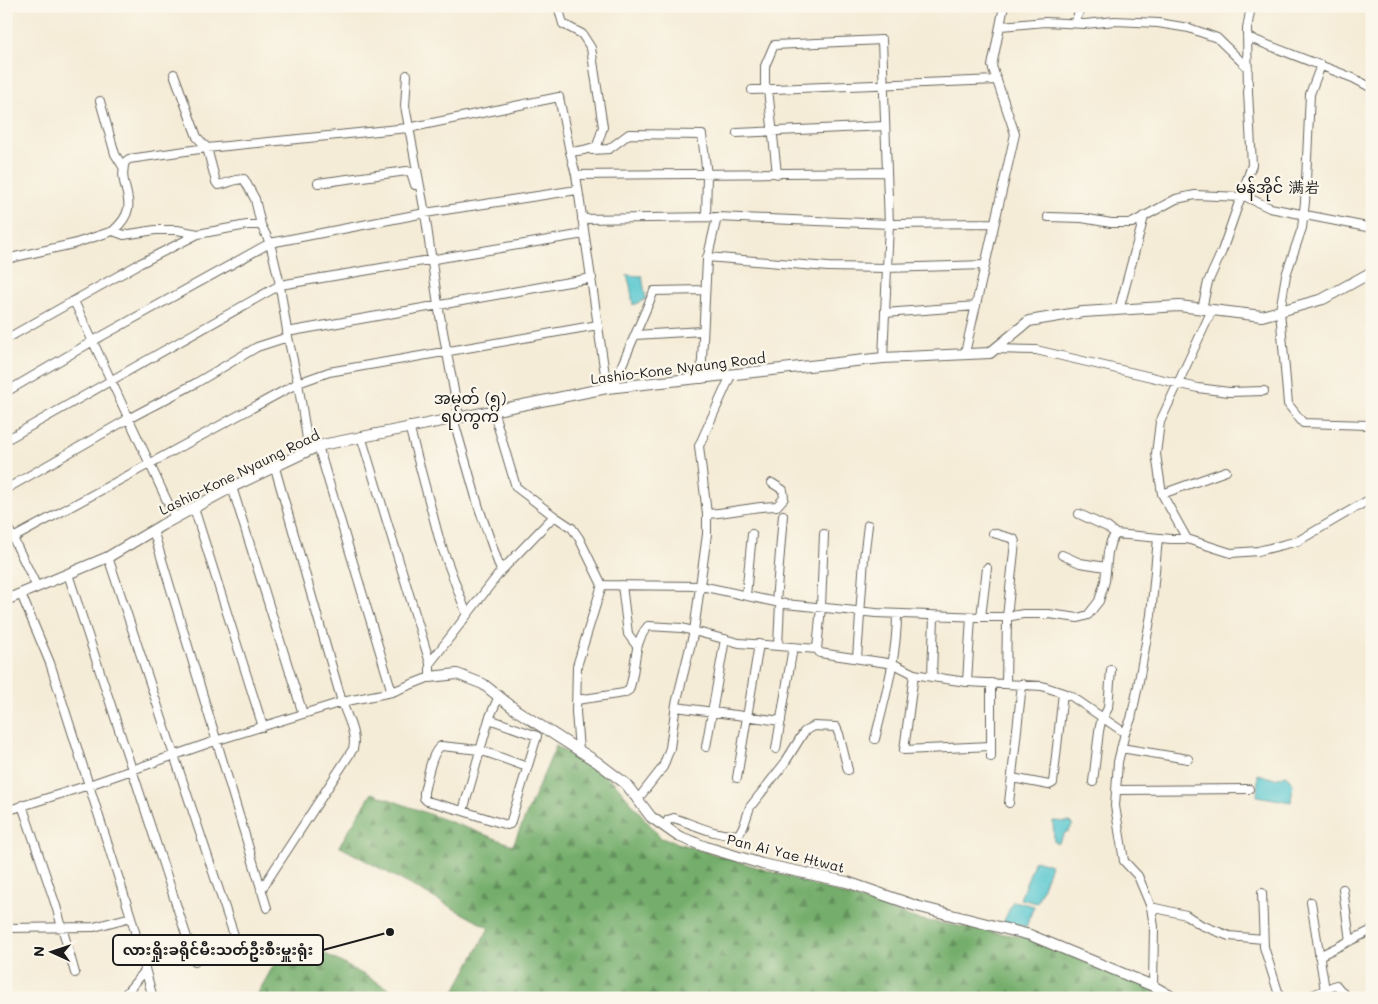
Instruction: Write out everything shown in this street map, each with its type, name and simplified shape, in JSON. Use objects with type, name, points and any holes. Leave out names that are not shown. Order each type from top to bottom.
[{"type":"main road","name":"Lashio-Kone Nyaung Road","points":[[6,600],[108,557],[232,487],[313,449],[361,436],[610,388],[883,358],[990,353],[1029,321],[1083,312],[1179,306],[1262,316],[1323,299],[1372,272]]},
{"type":"main road","name":"Pan Ai Yae Htwat","points":[[430,677],[457,674],[483,684],[498,698],[579,750],[626,784],[652,817],[678,836],[706,847],[762,864],[792,872],[848,882],[916,906],[1030,935],[1153,986],[1174,998]]},
{"type":"street","points":[[558,6],[563,24],[582,34],[591,48],[604,127],[597,146],[584,150]]},
{"type":"street","points":[[965,353],[1015,134],[992,66],[1004,6]]},
{"type":"street","points":[[1075,23],[1081,6]]},
{"type":"street","points":[[1187,539],[1162,494],[1156,454],[1160,422],[1179,383],[1207,310],[1208,282],[1222,250],[1252,165],[1248,68],[1251,6]]},
{"type":"street","points":[[1000,26],[1045,22],[1085,24],[1114,21],[1158,23],[1189,28],[1217,38],[1248,68]]},
{"type":"street","points":[[1248,37],[1353,78],[1372,88]]},
{"type":"street","points":[[777,174],[766,90],[765,66],[774,46],[882,40],[888,224],[883,358]]},
{"type":"street","points":[[1321,66],[1310,94],[1302,228],[1286,275],[1280,311],[1288,404],[1303,423],[1371,425]]},
{"type":"street","points":[[174,74],[197,137],[207,148],[216,182],[218,185],[244,179],[255,199],[261,225],[270,243],[280,284],[288,334],[313,449],[392,692]]},
{"type":"street","points":[[407,75],[405,106],[408,128],[425,213],[438,304],[448,352],[456,418],[479,508],[501,572]]},
{"type":"street","points":[[752,90],[997,80]]},
{"type":"street","points":[[6,259],[73,244],[113,231],[120,225],[130,207],[123,176],[125,162],[129,159],[207,148],[408,128],[559,97],[576,175],[598,326],[610,388]]},
{"type":"street","points":[[100,101],[115,154],[124,167]]},
{"type":"street","points":[[737,132],[885,126]]},
{"type":"street","points":[[570,152],[609,149],[629,134],[702,135],[707,175],[706,217]]},
{"type":"street","points":[[318,183],[411,172],[419,201],[425,213]]},
{"type":"street","points":[[576,175],[887,172]]},
{"type":"street","points":[[6,392],[93,341],[270,243],[425,213],[578,190]]},
{"type":"street","points":[[1048,216],[1082,218],[1112,223],[1132,223],[1176,199],[1195,195],[1241,196],[1270,208],[1303,216],[1372,228]]},
{"type":"street","points":[[582,219],[717,217],[888,224],[994,223]]},
{"type":"street","points":[[701,378],[708,257],[717,217]]},
{"type":"street","points":[[1119,310],[1144,217]]},
{"type":"street","points":[[6,339],[139,264],[198,234],[248,225],[261,225]]},
{"type":"street","points":[[113,231],[124,235],[155,230],[177,230],[198,234]]},
{"type":"street","points":[[6,440],[280,284],[584,234]]},
{"type":"street","points":[[708,257],[828,267],[886,268],[985,264]]},
{"type":"street","points":[[6,489],[257,348],[288,334],[438,304],[592,278]]},
{"type":"street","points":[[610,388],[654,291],[705,290]]},
{"type":"street","points":[[74,301],[175,518]]},
{"type":"street","points":[[884,313],[976,306]]},
{"type":"street","points":[[13,538],[298,383],[330,372],[598,326]]},
{"type":"street","points":[[635,335],[703,331]]},
{"type":"street","points":[[994,349],[1036,350],[1198,388],[1264,391]]},
{"type":"street","points":[[638,799],[663,767],[670,748],[676,707],[694,632],[707,514],[699,446],[731,375]]},
{"type":"street","points":[[493,410],[516,487],[572,528],[580,538],[602,585],[578,666],[576,712],[579,750]]},
{"type":"street","points":[[409,426],[440,542],[467,615]]},
{"type":"street","points":[[6,811],[89,785],[215,741],[342,702],[392,692],[430,677],[430,663],[361,436]]},
{"type":"street","points":[[261,890],[353,749],[354,736],[342,702],[275,468]]},
{"type":"street","points":[[1162,494],[1226,471]]},
{"type":"street","points":[[707,514],[726,513],[766,505],[776,506],[784,498],[783,490],[772,483]]},
{"type":"street","points":[[232,487],[303,714]]},
{"type":"street","points":[[1079,514],[1107,527],[1116,534],[1187,539],[1231,553],[1258,551],[1298,541],[1372,498]]},
{"type":"street","points":[[194,508],[263,726]]},
{"type":"street","points":[[778,646],[778,602],[784,515]]},
{"type":"street","points":[[430,663],[501,572],[554,516]]},
{"type":"street","points":[[6,524],[36,587]]},
{"type":"street","points":[[857,658],[868,525]]},
{"type":"street","points":[[153,530],[215,741],[267,908]]},
{"type":"street","points":[[993,533],[1014,539],[1008,617],[1006,684]]},
{"type":"street","points":[[746,595],[752,534]]},
{"type":"street","points":[[817,649],[824,534]]},
{"type":"street","points":[[602,585],[700,586],[778,602],[897,614],[971,617],[1049,614],[1078,618],[1088,615],[1099,602],[1105,581],[1111,541],[1116,534]]},
{"type":"street","points":[[1153,986],[1154,927],[1151,907],[1138,876],[1124,862],[1115,806],[1118,762],[1125,733],[1131,719],[1149,624],[1158,538]]},
{"type":"street","points":[[1062,555],[1080,563],[1106,567]]},
{"type":"street","points":[[108,557],[236,941]]},
{"type":"street","points":[[981,617],[987,568]]},
{"type":"street","points":[[68,574],[195,962]]},
{"type":"street","points":[[622,585],[628,634],[637,646]]},
{"type":"street","points":[[21,594],[50,663],[131,917],[153,998]]},
{"type":"street","points":[[875,739],[894,664],[897,614]]},
{"type":"street","points":[[932,677],[934,616]]},
{"type":"street","points":[[967,682],[971,617]]},
{"type":"street","points":[[577,700],[624,693],[629,690],[637,646],[648,626],[654,625],[682,628],[739,643],[817,649],[820,653],[894,664],[914,674],[932,677],[967,682],[1042,686],[1071,696],[1125,733]]},
{"type":"street","points":[[706,747],[725,639]]},
{"type":"street","points":[[737,778],[759,644]]},
{"type":"street","points":[[776,749],[793,647]]},
{"type":"street","points":[[1093,782],[1099,731],[1108,708],[1112,670]]},
{"type":"street","points":[[914,674],[904,750],[991,746]]},
{"type":"street","points":[[991,683],[991,757]]},
{"type":"street","points":[[1009,803],[1022,684]]},
{"type":"street","points":[[1012,778],[1049,785],[1053,783],[1063,693]]},
{"type":"street","points":[[463,811],[489,719],[498,698]]},
{"type":"street","points":[[676,707],[781,721]]},
{"type":"street","points":[[489,719],[537,736],[510,824],[507,825],[427,801],[424,798],[434,755],[437,749],[446,746],[480,750],[527,767]]},
{"type":"street","points":[[665,827],[668,820],[674,818],[720,834],[731,836],[739,834],[744,826],[750,807],[784,764],[804,732],[814,726],[836,727],[848,770]]},
{"type":"street","points":[[1121,748],[1188,759]]},
{"type":"street","points":[[1116,790],[1249,789]]},
{"type":"street","points":[[22,806],[62,927],[75,973]]},
{"type":"street","points":[[1343,889],[1350,941]]},
{"type":"street","points":[[1262,892],[1263,939],[1280,998]]},
{"type":"street","points":[[1311,902],[1324,990]]},
{"type":"street","points":[[1151,907],[1186,915],[1200,925],[1228,936],[1263,939]]},
{"type":"street","points":[[6,928],[94,927],[131,917]]},
{"type":"street","points":[[1319,956],[1372,930]]},
{"type":"street","points":[[122,998],[145,971]]},
{"type":"street","points":[[1306,998],[1336,985],[1347,998]]},
{"type":"green space","points":[[556,746],[614,782],[661,838],[917,919],[1029,938],[1150,988],[1166,998],[451,998],[489,928],[339,846],[372,793],[513,845]]},
{"type":"green space","points":[[291,935],[406,998],[255,998]]},
{"type":"water","points":[[627,275],[642,276],[646,299],[633,305]]},
{"type":"water","points":[[1258,774],[1275,779],[1286,775],[1293,784],[1291,802],[1257,796]]},
{"type":"water","points":[[1053,821],[1070,822],[1073,824],[1058,843],[1054,842]]},
{"type":"water","points":[[1035,860],[1051,865],[1037,903],[1020,899]]},
{"type":"water","points":[[1013,901],[1034,906],[1026,927],[1004,921]]},
{"type":"place","name":"လားရှိုးခရိုင်မီးသတ်ဦးစီးမှူးရုံး","points":[[390,932]]},
{"type":"district","name":"မန်အိုင် 满岩","points":[[1278,186]]},
{"type":"district","name":"အမှတ် (၅) ရပ်ကွက်","points":[[470,406]]}]
